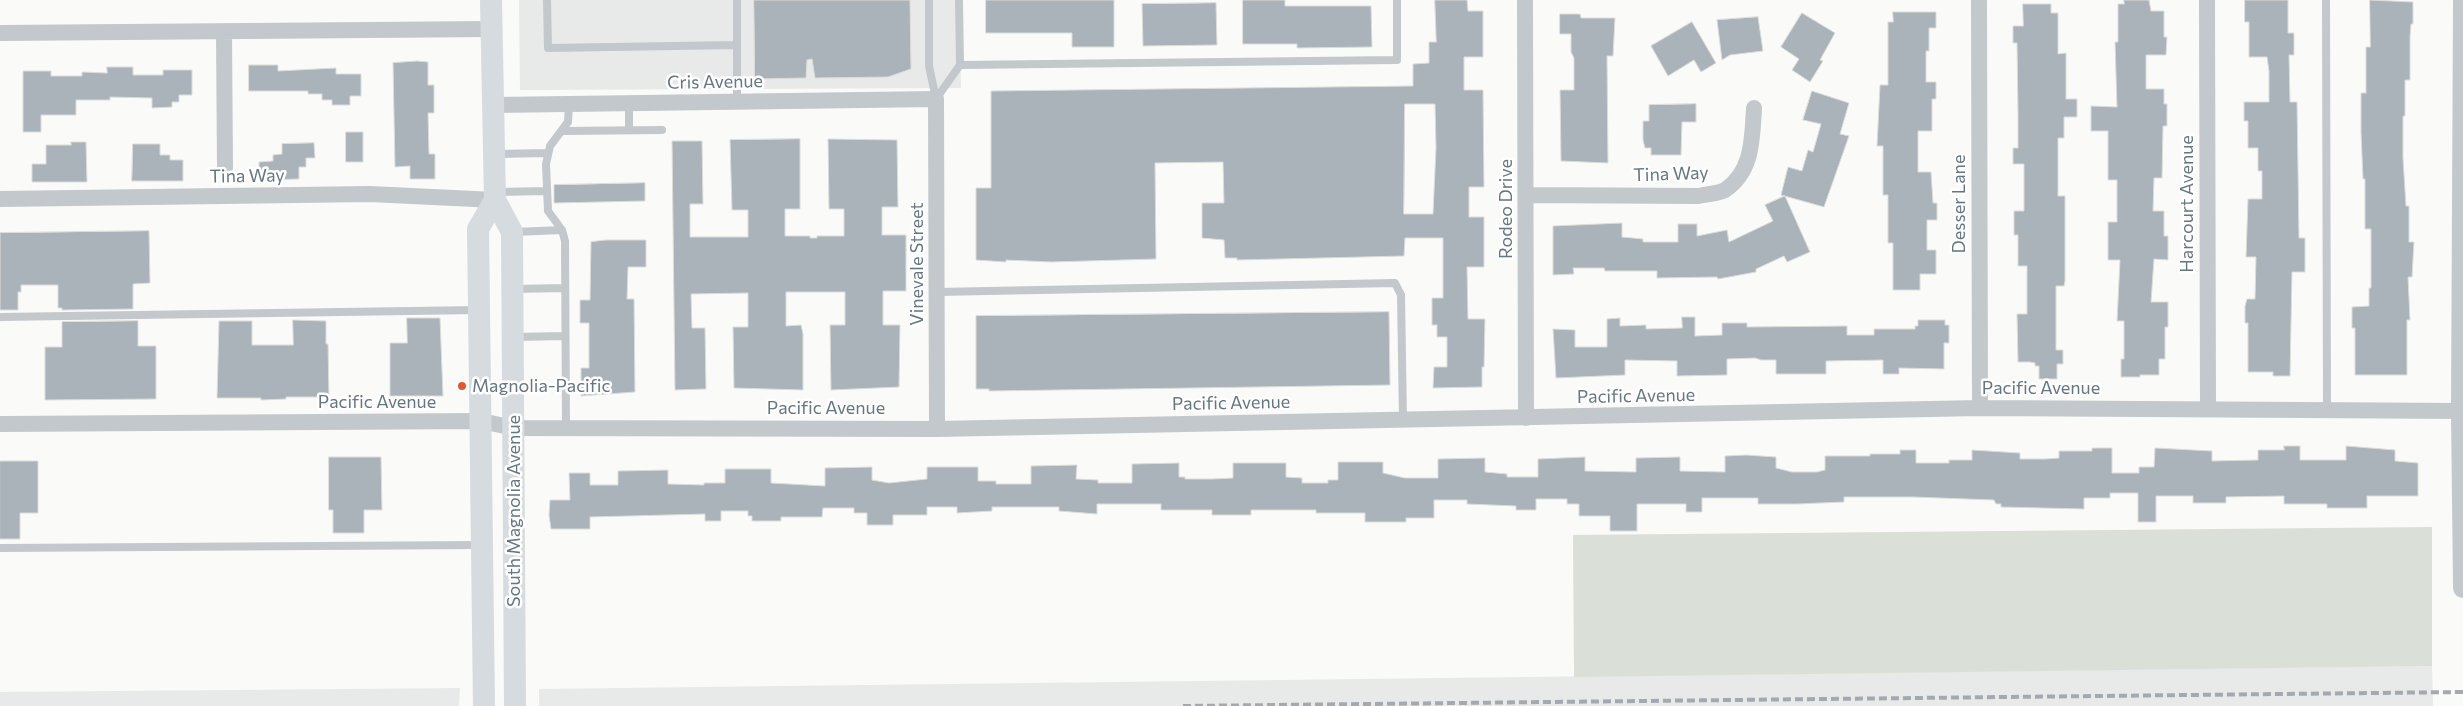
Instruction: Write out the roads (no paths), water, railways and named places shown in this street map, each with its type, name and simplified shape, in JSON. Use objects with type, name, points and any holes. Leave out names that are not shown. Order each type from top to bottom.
[{"type":"main road","name":"South Magnolia Avenue","points":[[491,0],[495,196],[512,232],[516,706]]},
{"type":"main road","name":"South Magnolia Avenue","points":[[484,706],[478,229],[495,196]]},
{"type":"street","name":"Rodeo Drive","points":[[1525,0],[1526,418]]},
{"type":"street","name":"Desser Lane","points":[[1979,0],[1980,408]]},
{"type":"street","name":"Harcourt Avenue","points":[[2207,0],[2208,408]]},
{"type":"street","points":[[2463,0],[2463,588]]},
{"type":"street","points":[[0,33],[224,33],[492,29]]},
{"type":"street","points":[[224,33],[226,168]]},
{"type":"street","name":"Cris Avenue","points":[[494,105],[936,99]]},
{"type":"street","name":"Vinevale Street","points":[[936,99],[937,429]]},
{"type":"street","name":"Tina Way","points":[[1526,195],[1698,196],[1724,191],[1745,170],[1752,146],[1754,108]]},
{"type":"street","name":"Tina Way","points":[[0,199],[370,194],[495,196]]},
{"type":"street","name":"Pacific Avenue","points":[[0,424],[481,421],[514,428],[937,429],[1980,408],[2462,411]]},
{"type":"lane","points":[[491,0],[496,0]]},
{"type":"lane","points":[[548,0],[548,48],[737,45]]},
{"type":"lane","points":[[736,0],[737,102]]},
{"type":"lane","points":[[929,0],[930,66],[936,99]]},
{"type":"lane","points":[[936,99],[960,65],[959,0]]},
{"type":"lane","points":[[960,65],[1397,60],[1396,0]]},
{"type":"lane","points":[[2326,0],[2327,410]]},
{"type":"lane","points":[[629,103],[629,130]]},
{"type":"lane","points":[[566,428],[565,241],[562,230],[548,211],[546,191],[548,153],[555,139],[568,122],[569,104]]},
{"type":"lane","points":[[563,131],[662,130]]},
{"type":"lane","points":[[495,154],[548,153]]},
{"type":"lane","points":[[495,196],[546,191]]},
{"type":"lane","points":[[512,232],[562,230]]},
{"type":"lane","points":[[937,292],[1395,283],[1401,295],[1403,420]]},
{"type":"lane","points":[[512,290],[565,288]]},
{"type":"lane","points":[[0,317],[479,310]]},
{"type":"lane","points":[[513,337],[565,336]]},
{"type":"lane","points":[[0,548],[481,545]]},
{"type":"railway","points":[[1183,706],[2463,692]]},
{"type":"place","name":"Magnolia-Pacific","points":[[462,386]]}]
